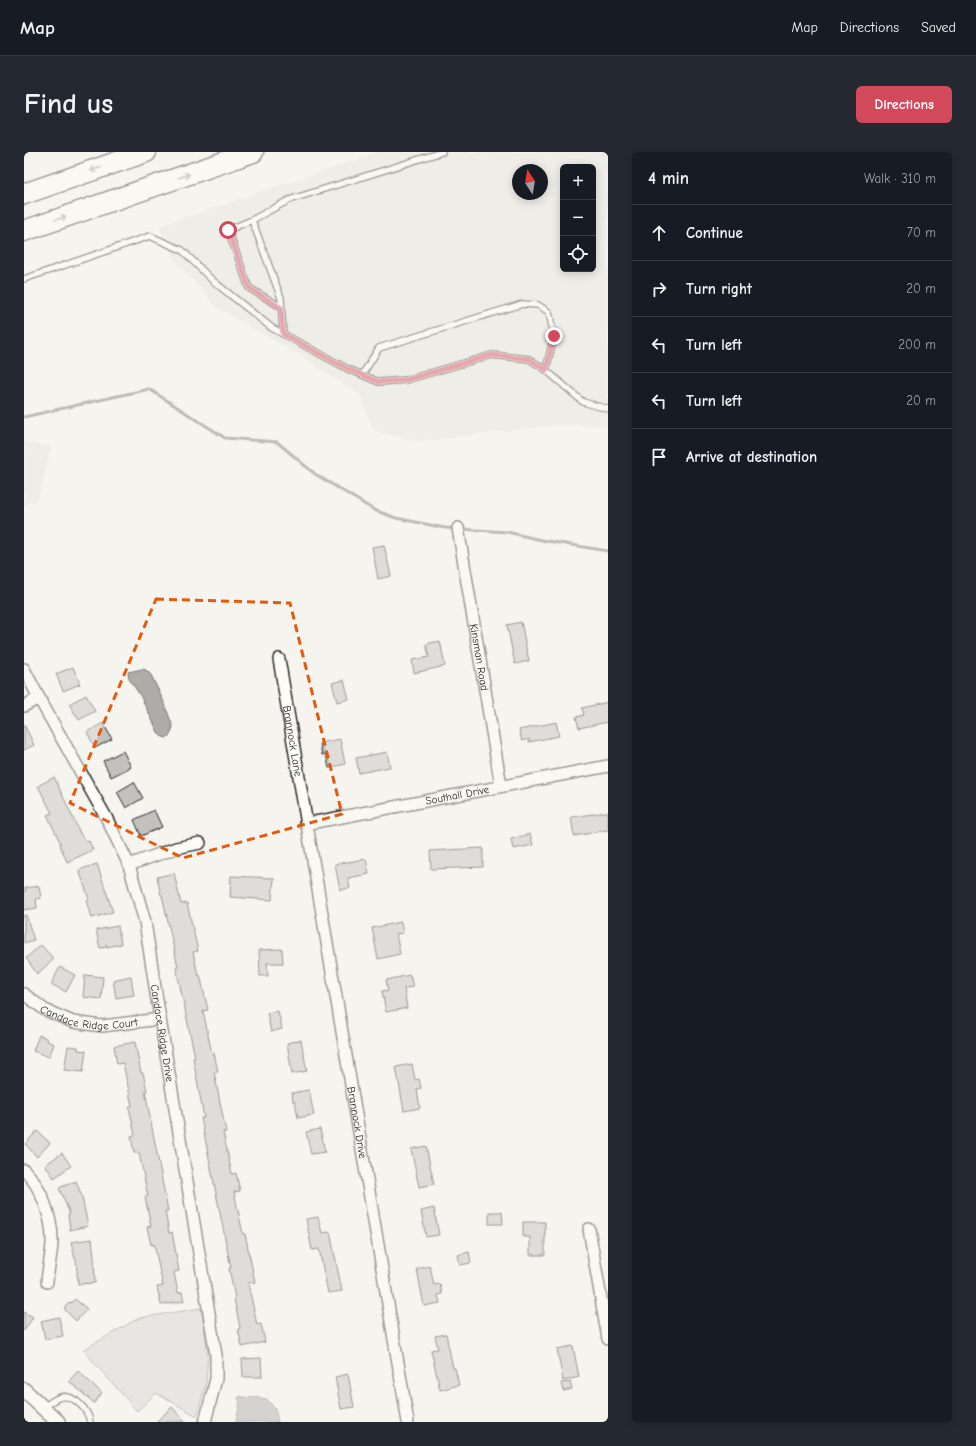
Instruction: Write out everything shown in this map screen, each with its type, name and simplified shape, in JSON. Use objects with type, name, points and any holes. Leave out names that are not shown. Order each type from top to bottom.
[{"type":"highway","points":[[24,194],[146,152]]},
{"type":"highway","points":[[24,231],[253,152]]},
{"type":"street","name":"Kinsman Road","points":[[458,528],[501,786]]},
{"type":"street","name":"Brannock Lane","points":[[279,659],[306,824]]},
{"type":"street","name":"Candace Ridge Drive","points":[[24,669],[107,819],[129,865],[145,922],[216,1355],[216,1379],[205,1422]]},
{"type":"street","points":[[24,706],[39,698]]},
{"type":"street","name":"Southall Drive","points":[[306,824],[608,766]]},
{"type":"street","name":"Brannock Drive","points":[[306,824],[408,1422]]},
{"type":"street","points":[[129,865],[176,848],[200,843]]},
{"type":"street","name":"Candace Ridge Court","points":[[24,994],[45,1010],[73,1022],[102,1026],[160,1019]]},
{"type":"street","points":[[24,1170],[30,1176],[43,1198],[49,1220],[52,1243],[47,1282]]},
{"type":"street","points":[[588,1229],[608,1339]]},
{"type":"street","points":[[24,1390],[44,1407],[58,1422]]},
{"type":"lane","points":[[281,308],[249,288],[228,230],[252,220],[289,200],[442,152]]},
{"type":"lane","points":[[252,220],[281,298],[283,334]]},
{"type":"lane","points":[[24,279],[150,236],[182,250],[213,281],[272,328],[348,369],[379,382],[406,380],[492,355],[529,359],[546,370],[583,402],[608,409]]},
{"type":"lane","points":[[362,374],[378,348],[522,304],[538,305],[549,312],[554,336],[546,370]]},
{"type":"lane","points":[[44,1407],[57,1398],[64,1396],[71,1398],[84,1407],[89,1415],[90,1422]]},
{"type":"highlighted area","points":[[156,599],[290,603],[342,814],[183,858],[70,803]]},
{"type":"shaded area","points":[[379,152],[608,152],[608,426],[556,425],[418,442],[374,431],[360,395],[300,356],[217,308],[174,260],[159,226]]},
{"type":"shaded area","points":[[24,442],[51,447],[39,498],[24,505]]},
{"type":"shaded area","points":[[142,669],[146,670],[151,675],[163,700],[173,727],[170,735],[166,738],[161,736],[158,732],[140,695],[129,679],[128,672]]},
{"type":"shaded area","points":[[201,1308],[208,1353],[206,1383],[197,1416],[156,1393],[137,1411],[83,1350],[139,1318]]},
{"type":"shaded area","points":[[240,1396],[247,1398],[255,1397],[267,1399],[275,1409],[278,1422],[236,1422],[240,1402],[238,1398]]},
{"type":"building","points":[[384,545],[391,576],[378,579],[372,547]]},
{"type":"building","points":[[521,622],[529,661],[515,664],[507,625]]},
{"type":"building","points":[[440,641],[445,666],[414,673],[412,660],[429,657],[426,644]]},
{"type":"building","points":[[73,667],[80,684],[63,691],[56,674]]},
{"type":"building","points":[[344,680],[349,699],[337,702],[332,683]]},
{"type":"building","points":[[86,695],[95,711],[79,720],[69,704]]},
{"type":"building","points":[[608,702],[608,722],[579,728],[576,717],[584,715],[582,708]]},
{"type":"building","points":[[556,722],[559,736],[529,742],[529,739],[522,741],[519,730]]},
{"type":"building","points":[[103,723],[112,739],[95,748],[87,732]]},
{"type":"building","points":[[24,724],[34,745],[24,750]]},
{"type":"building","points":[[340,739],[345,764],[329,768],[326,754],[322,755],[320,743]]},
{"type":"building","points":[[123,751],[131,767],[111,777],[103,761]]},
{"type":"building","points":[[387,752],[390,767],[359,773],[356,758]]},
{"type":"building","points":[[54,777],[81,835],[86,842],[89,841],[93,850],[67,862],[60,845],[61,844],[47,815],[52,813],[38,786]]},
{"type":"building","points":[[134,782],[143,798],[126,808],[117,792]]},
{"type":"building","points":[[154,810],[162,827],[141,836],[134,820]]},
{"type":"building","points":[[608,812],[608,830],[574,836],[571,817]]},
{"type":"building","points":[[530,834],[533,845],[513,849],[511,839]]},
{"type":"building","points":[[483,848],[483,867],[431,869],[430,851]]},
{"type":"building","points":[[366,859],[369,874],[348,878],[350,888],[340,890],[335,864]]},
{"type":"building","points":[[97,864],[113,912],[92,918],[87,900],[89,899],[79,870]]},
{"type":"building","points":[[174,873],[181,904],[187,903],[198,951],[193,952],[208,1010],[203,1011],[212,1054],[214,1053],[218,1072],[214,1072],[226,1132],[223,1132],[232,1174],[236,1173],[240,1191],[234,1192],[255,1282],[248,1283],[257,1325],[261,1324],[265,1342],[242,1347],[229,1268],[231,1268],[201,1118],[204,1118],[193,1058],[195,1057],[176,967],[178,967],[157,877]]},
{"type":"building","points":[[231,876],[274,878],[272,900],[230,897]]},
{"type":"building","points":[[39,886],[41,898],[36,899],[37,908],[24,910],[25,888]]},
{"type":"building","points":[[24,915],[26,915],[34,940],[24,943]]},
{"type":"building","points":[[401,922],[403,933],[396,934],[400,954],[378,959],[372,928]]},
{"type":"building","points":[[118,926],[121,944],[107,947],[106,944],[106,947],[100,948],[96,930]]},
{"type":"building","points":[[41,945],[54,959],[37,974],[26,958]]},
{"type":"building","points":[[282,949],[283,963],[267,963],[268,976],[260,976],[259,950]]},
{"type":"building","points":[[60,967],[75,975],[66,992],[51,984]]},
{"type":"building","points":[[85,975],[103,977],[101,999],[83,997]]},
{"type":"building","points":[[410,975],[413,987],[404,988],[407,1008],[386,1012],[382,991],[388,990],[386,980]]},
{"type":"building","points":[[131,976],[134,995],[116,998],[113,980]]},
{"type":"building","points":[[278,1011],[282,1029],[271,1032],[267,1013]]},
{"type":"building","points":[[39,1035],[48,1039],[47,1041],[54,1044],[49,1057],[33,1051]]},
{"type":"building","points":[[301,1040],[307,1071],[292,1074],[287,1043]]},
{"type":"building","points":[[135,1042],[141,1073],[143,1073],[147,1091],[145,1091],[168,1211],[165,1211],[169,1233],[172,1232],[179,1271],[174,1272],[178,1293],[182,1292],[184,1301],[161,1305],[157,1287],[163,1286],[154,1244],[151,1245],[147,1227],[151,1226],[145,1197],[148,1196],[139,1153],[134,1153],[131,1136],[135,1135],[129,1107],[132,1106],[123,1063],[117,1064],[114,1046]]},
{"type":"building","points":[[68,1046],[78,1047],[78,1050],[86,1051],[83,1072],[64,1070]]},
{"type":"building","points":[[412,1064],[415,1080],[419,1079],[421,1088],[417,1089],[420,1108],[404,1111],[396,1067]]},
{"type":"building","points":[[309,1090],[314,1115],[298,1118],[292,1093]]},
{"type":"building","points":[[320,1129],[325,1152],[311,1154],[306,1132]]},
{"type":"building","points":[[37,1131],[50,1143],[37,1157],[25,1144]]},
{"type":"building","points":[[426,1146],[434,1184],[419,1187],[411,1149]]},
{"type":"building","points":[[62,1153],[71,1166],[54,1178],[45,1165]]},
{"type":"building","points":[[76,1181],[82,1197],[88,1226],[70,1230],[68,1214],[70,1214],[59,1188]]},
{"type":"building","points":[[434,1208],[439,1235],[426,1237],[421,1211]]},
{"type":"building","points":[[489,1212],[502,1212],[503,1224],[489,1224]]},
{"type":"building","points":[[318,1217],[322,1233],[330,1232],[342,1291],[328,1293],[319,1249],[312,1250],[306,1219]]},
{"type":"building","points":[[523,1222],[545,1222],[545,1255],[530,1255],[530,1237],[523,1237]]},
{"type":"building","points":[[92,1239],[95,1283],[78,1284],[76,1259],[71,1242]]},
{"type":"building","points":[[469,1252],[471,1263],[460,1265],[458,1255]]},
{"type":"building","points":[[430,1266],[434,1285],[440,1284],[442,1294],[438,1295],[440,1303],[424,1306],[417,1269]]},
{"type":"building","points":[[75,1299],[87,1309],[76,1321],[65,1310],[65,1307]]},
{"type":"building","points":[[24,1312],[33,1317],[24,1331]]},
{"type":"building","points":[[59,1317],[63,1336],[45,1339],[41,1321]]},
{"type":"building","points":[[446,1334],[453,1368],[455,1368],[459,1385],[440,1390],[431,1350],[438,1349],[435,1336]]},
{"type":"building","points":[[573,1346],[579,1377],[563,1381],[557,1349]]},
{"type":"building","points":[[261,1358],[262,1377],[243,1377],[242,1359]]},
{"type":"building","points":[[78,1371],[102,1393],[94,1403],[69,1381]]},
{"type":"building","points":[[348,1374],[354,1407],[341,1409],[335,1377]]},
{"type":"building","points":[[570,1382],[572,1389],[563,1391],[561,1383]]},
{"type":"building","points":[[172,1407],[186,1422],[156,1422]]},
{"type":"waterway","points":[[24,417],[149,389],[225,438],[277,442],[315,474],[374,510],[396,518],[445,528],[507,532],[541,540],[608,551]]},
{"type":"route","points":[[228,230],[249,288],[281,308],[283,334],[348,369],[379,382],[406,380],[492,355],[529,359],[546,370],[554,336]]}]
